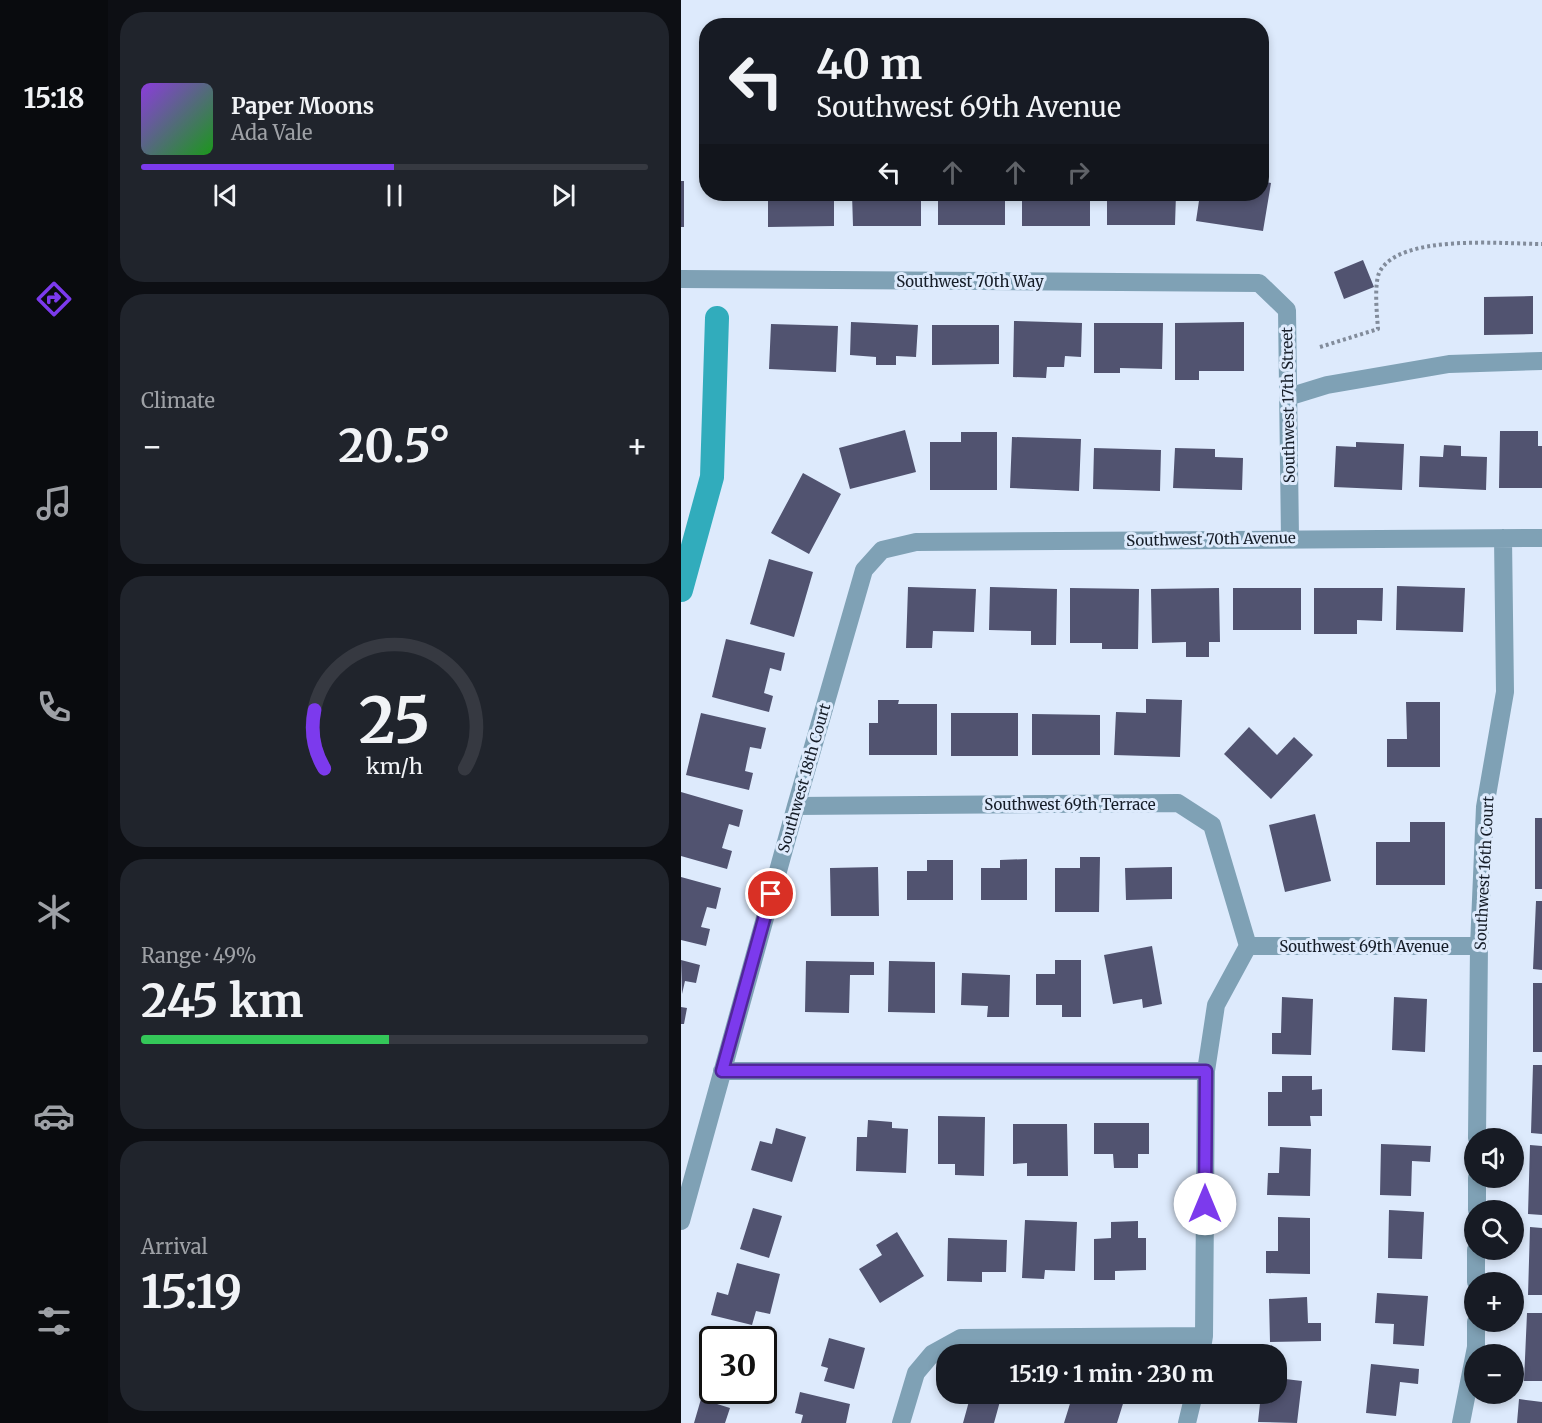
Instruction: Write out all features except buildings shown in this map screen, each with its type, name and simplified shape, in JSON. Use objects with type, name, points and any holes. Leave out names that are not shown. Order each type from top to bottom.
[{"type":"street","name":"Southwest 70th Way","points":[[681,279],[1259,283]]},
{"type":"street","name":"Southwest 17th Street","points":[[1259,283],[1287,310],[1290,538]]},
{"type":"street","points":[[1288,398],[1327,385],[1449,364],[1542,361]]},
{"type":"street","name":"Southwest 16th Court","points":[[1477,1128],[1479,946],[1485,807],[1505,692],[1503,538]]},
{"type":"street","name":"Southwest 70th Avenue","points":[[882,550],[916,542],[1542,538]]},
{"type":"street","name":"Southwest 18th Court","points":[[681,1221],[795,806],[864,570],[882,550]]},
{"type":"street","name":"Southwest 69th Terrace","points":[[795,806],[1178,803],[1212,825],[1248,946]]},
{"type":"street","points":[[1203,1344],[1206,1071],[1216,1005],[1248,946]]},
{"type":"street","name":"Southwest 69th Avenue","points":[[1248,946],[1479,946]]},
{"type":"street","points":[[722,1071],[1206,1071]]},
{"type":"street","points":[[1461,1423],[1476,1347],[1476,1332]]},
{"type":"street","points":[[901,1423],[916,1373],[932,1354],[961,1338],[1204,1336]]},
{"type":"street","points":[[1187,1423],[1192,1404]]},
{"type":"path","points":[[1320,347],[1378,329],[1377,283],[1379,273],[1400,254],[1435,244],[1542,244]]},
{"type":"waterway","points":[[681,590],[712,477],[717,318]]},
{"type":"route","points":[[771,894],[722,1071],[1206,1071],[1205,1204]]}]
